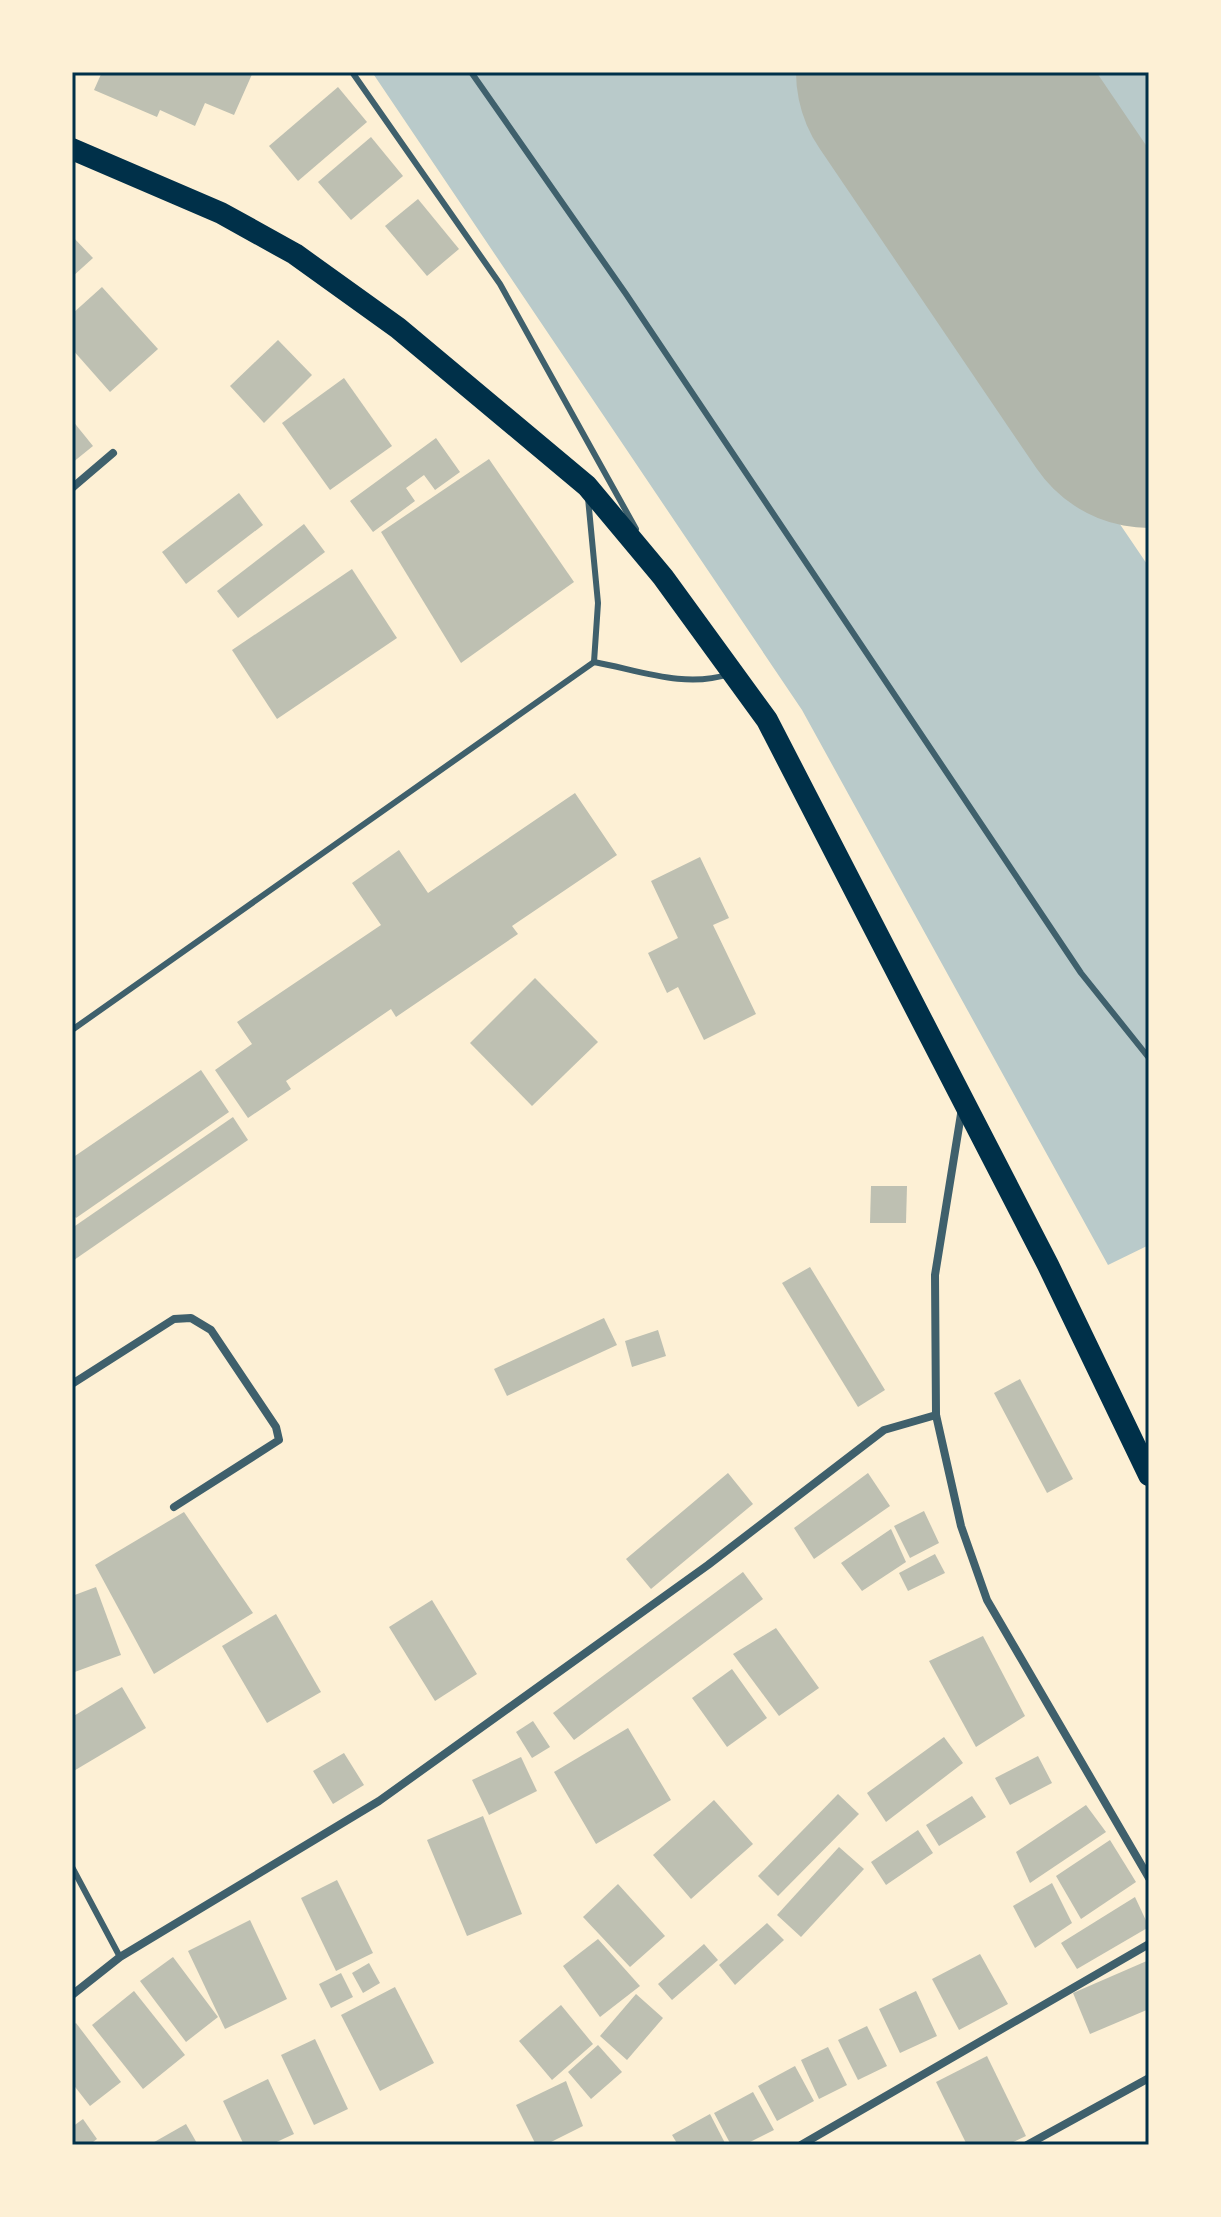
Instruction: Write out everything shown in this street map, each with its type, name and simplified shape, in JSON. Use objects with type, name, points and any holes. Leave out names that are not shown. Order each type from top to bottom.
[{"type":"highway","points":[[72,149],[221,213],[295,254],[398,328],[587,486],[663,577],[767,720],[962,1104],[1048,1265],[1149,1475]]},
{"type":"street","points":[[72,488],[113,453]]},
{"type":"street","points":[[962,1104],[935,1275],[936,1415],[961,1526],[987,1600],[1148,1873]]},
{"type":"street","points":[[72,1384],[174,1319],[191,1318],[211,1330],[276,1427],[279,1440],[174,1507]]},
{"type":"street","points":[[72,1995],[120,1957],[379,1801],[708,1565],[884,1430],[936,1415]]},
{"type":"street","points":[[801,2145],[1149,1944]]},
{"type":"street","points":[[1027,2145],[1149,2078]]},
{"type":"lane","points":[[352,72],[500,284],[663,577]]},
{"type":"lane","points":[[471,72],[626,294],[1081,973],[1149,1058]]},
{"type":"lane","points":[[587,486],[596,554],[594,662]]},
{"type":"lane","points":[[72,1030],[594,662],[667,678],[711,680],[735,672]]},
{"type":"lane","points":[[72,1867],[120,1957]]},
{"type":"shaded area","points":[[372,72],[813,72],[1149,567],[1149,1245],[1108,1265],[802,710]]},
{"type":"shaded area","points":[[1047,72],[1149,72],[1149,210],[1137,205]]},
{"type":"building","points":[[102,72],[253,72],[234,115],[205,103],[195,126],[160,110],[157,117],[94,90]]},
{"type":"building","points":[[338,87],[367,122],[298,181],[269,146]]},
{"type":"building","points":[[371,137],[403,176],[351,220],[318,182]]},
{"type":"building","points":[[418,199],[459,249],[427,276],[385,226]]},
{"type":"building","points":[[72,236],[93,258],[72,277]]},
{"type":"building","points":[[102,287],[158,349],[110,392],[72,349],[72,314]]},
{"type":"building","points":[[278,340],[312,375],[264,423],[230,386]]},
{"type":"building","points":[[344,378],[392,446],[330,490],[282,423]]},
{"type":"building","points":[[72,420],[93,446],[72,463]]},
{"type":"building","points":[[436,438],[460,472],[435,490],[424,475],[406,488],[415,501],[373,532],[350,501]]},
{"type":"building","points":[[489,459],[574,582],[461,663],[381,532]]},
{"type":"building","points":[[239,493],[263,525],[186,584],[162,552]]},
{"type":"building","points":[[304,524],[325,552],[238,618],[217,591]]},
{"type":"building","points":[[352,569],[397,638],[277,719],[232,650]]},
{"type":"building","points":[[575,793],[617,855],[512,926],[518,934],[396,1017],[391,1009],[286,1081],[291,1089],[248,1118],[215,1070],[252,1044],[237,1022],[381,925],[352,883],[399,850],[428,893]]},
{"type":"building","points":[[700,857],[729,918],[713,925],[756,1014],[704,1040],[678,987],[667,993],[648,953],[678,938],[651,881]]},
{"type":"building","points":[[535,978],[598,1042],[532,1106],[470,1043]]},
{"type":"building","points":[[201,1070],[229,1112],[76,1218],[72,1213],[72,1158]]},
{"type":"building","points":[[233,1117],[248,1140],[74,1260],[72,1228]]},
{"type":"building","points":[[871,1186],[907,1186],[906,1223],[870,1223]]},
{"type":"building","points":[[810,1267],[885,1390],[858,1407],[782,1283]]},
{"type":"building","points":[[604,1318],[617,1345],[507,1396],[494,1369]]},
{"type":"building","points":[[658,1330],[666,1356],[632,1367],[625,1341]]},
{"type":"building","points":[[1020,1379],[1073,1479],[1047,1493],[994,1393]]},
{"type":"building","points":[[728,1473],[753,1504],[651,1589],[626,1559]]},
{"type":"building","points":[[868,1473],[890,1506],[814,1559],[794,1528]]},
{"type":"building","points":[[924,1511],[939,1543],[910,1558],[894,1526]]},
{"type":"building","points":[[184,1512],[253,1613],[154,1674],[95,1565]]},
{"type":"building","points":[[891,1529],[906,1562],[862,1591],[841,1563]]},
{"type":"building","points":[[935,1554],[945,1573],[908,1591],[899,1573]]},
{"type":"building","points":[[743,1572],[763,1599],[574,1740],[553,1713]]},
{"type":"building","points":[[96,1587],[121,1655],[72,1673],[72,1596]]},
{"type":"building","points":[[432,1600],[477,1674],[435,1701],[389,1627]]},
{"type":"building","points":[[276,1614],[321,1692],[267,1723],[222,1646]]},
{"type":"building","points":[[776,1628],[819,1688],[779,1716],[733,1654]]},
{"type":"building","points":[[983,1636],[1025,1716],[976,1747],[929,1661]]},
{"type":"building","points":[[732,1669],[767,1718],[727,1747],[692,1698]]},
{"type":"building","points":[[122,1687],[146,1728],[72,1772],[72,1717]]},
{"type":"building","points":[[533,1721],[550,1747],[532,1758],[516,1732]]},
{"type":"building","points":[[628,1728],[671,1800],[596,1844],[554,1772]]},
{"type":"building","points":[[944,1737],[963,1763],[886,1822],[867,1793]]},
{"type":"building","points":[[344,1753],[364,1785],[333,1804],[313,1771]]},
{"type":"building","points":[[1038,1756],[1052,1783],[1010,1805],[995,1778]]},
{"type":"building","points":[[521,1757],[537,1791],[489,1815],[472,1780]]},
{"type":"building","points":[[838,1794],[859,1814],[778,1896],[758,1876]]},
{"type":"building","points":[[972,1796],[986,1817],[939,1846],[926,1825]]},
{"type":"building","points":[[714,1800],[753,1844],[691,1899],[653,1855]]},
{"type":"building","points":[[1086,1805],[1106,1832],[1030,1883],[1016,1852]]},
{"type":"building","points":[[483,1816],[522,1914],[467,1936],[427,1840]]},
{"type":"building","points":[[918,1830],[933,1853],[886,1885],[871,1862]]},
{"type":"building","points":[[1110,1840],[1136,1882],[1081,1919],[1056,1876]]},
{"type":"building","points":[[839,1847],[864,1869],[801,1937],[777,1915]]},
{"type":"building","points":[[337,1880],[373,1953],[336,1971],[301,1898]]},
{"type":"building","points":[[1052,1883],[1072,1923],[1035,1948],[1013,1906]]},
{"type":"building","points":[[618,1884],[665,1936],[630,1967],[583,1917]]},
{"type":"building","points":[[1135,1897],[1149,1927],[1077,1969],[1061,1943]]},
{"type":"building","points":[[250,1920],[287,1999],[225,2029],[188,1951]]},
{"type":"building","points":[[767,1923],[784,1940],[735,1985],[719,1965]]},
{"type":"building","points":[[598,1939],[640,1986],[600,2017],[563,1966]]},
{"type":"building","points":[[704,1944],[718,1960],[672,2000],[658,1984]]},
{"type":"building","points":[[980,1954],[1008,2004],[959,2030],[932,1979]]},
{"type":"building","points":[[173,1957],[218,2017],[186,2042],[140,1981]]},
{"type":"building","points":[[1149,1960],[1149,2009],[1090,2034],[1073,1993]]},
{"type":"building","points":[[369,1963],[380,1983],[363,1993],[352,1973]]},
{"type":"building","points":[[341,1973],[353,1997],[331,2008],[319,1984]]},
{"type":"building","points":[[395,1987],[434,2063],[380,2091],[341,2015]]},
{"type":"building","points":[[134,1991],[185,2055],[143,2089],[92,2025]]},
{"type":"building","points":[[916,1991],[937,2036],[900,2053],[879,2009]]},
{"type":"building","points":[[636,1994],[663,2018],[627,2060],[600,2036]]},
{"type":"building","points":[[561,2005],[593,2044],[552,2080],[519,2041]]},
{"type":"building","points":[[76,2023],[121,2082],[90,2106],[72,2083],[72,2026]]},
{"type":"building","points":[[867,2026],[887,2066],[858,2080],[838,2040]]},
{"type":"building","points":[[315,2039],[348,2109],[314,2125],[281,2055]]},
{"type":"building","points":[[598,2045],[622,2072],[591,2099],[568,2072]]},
{"type":"building","points":[[828,2047],[847,2085],[819,2099],[801,2060]]},
{"type":"building","points":[[987,2056],[1026,2136],[1007,2145],[967,2145],[936,2082]]},
{"type":"building","points":[[795,2066],[814,2101],[777,2121],[758,2086]]},
{"type":"building","points":[[268,2079],[294,2134],[270,2145],[244,2145],[223,2101]]},
{"type":"building","points":[[566,2081],[583,2126],[545,2145],[536,2145],[516,2105]]},
{"type":"building","points":[[753,2092],[774,2130],[744,2145],[731,2145],[714,2113]]},
{"type":"building","points":[[710,2114],[726,2145],[678,2145],[672,2135]]},
{"type":"building","points":[[83,2119],[97,2139],[89,2145],[72,2145],[72,2127]]},
{"type":"building","points":[[186,2124],[198,2145],[149,2145]]},
{"type":"runway","points":[[932,72],[1149,392]]}]
